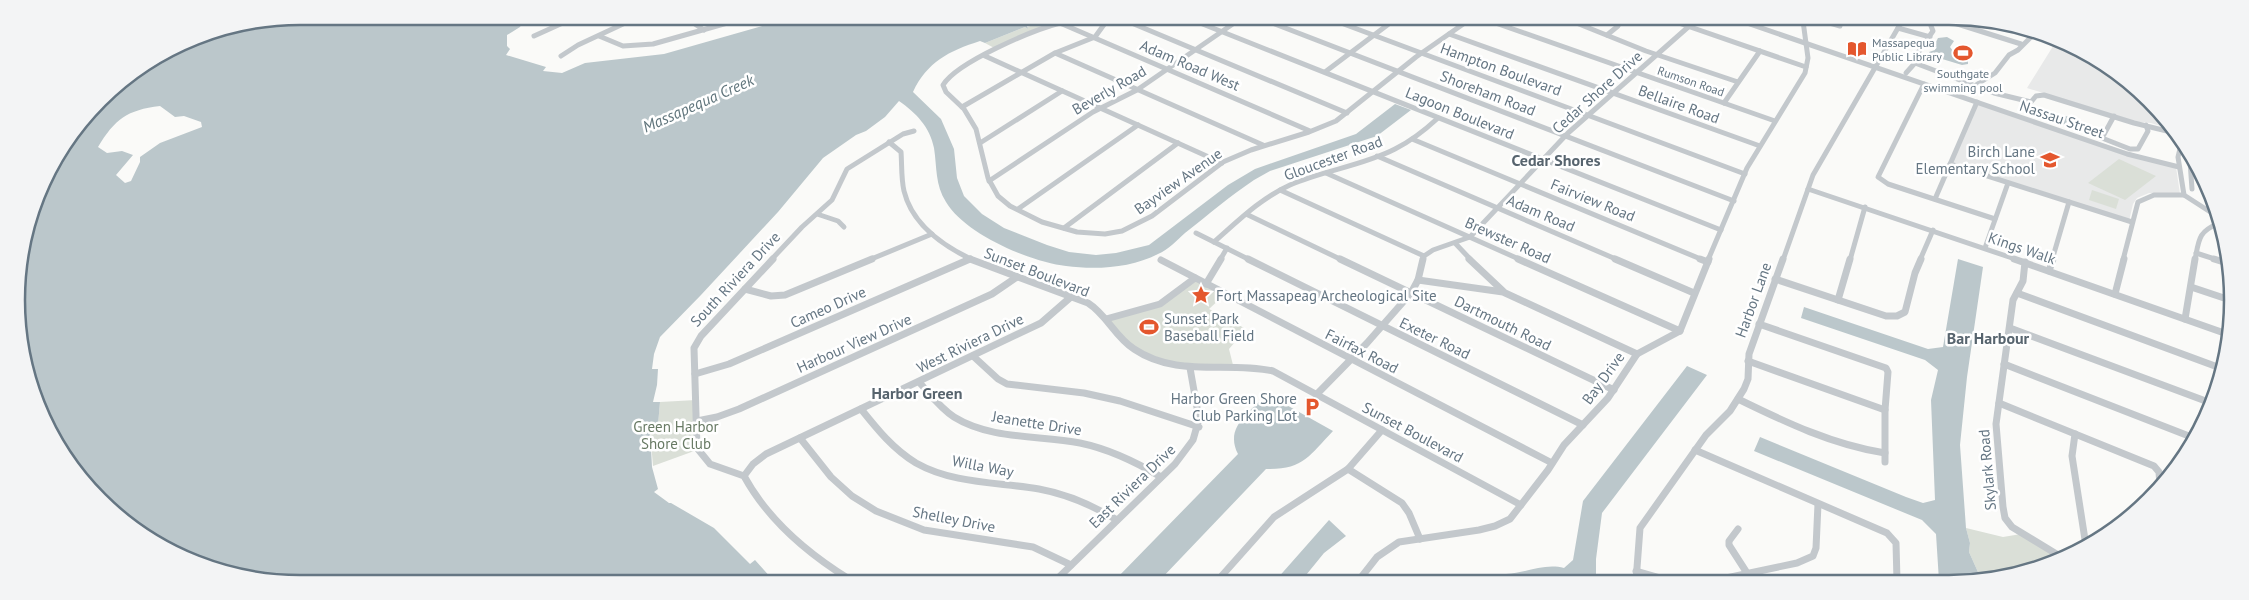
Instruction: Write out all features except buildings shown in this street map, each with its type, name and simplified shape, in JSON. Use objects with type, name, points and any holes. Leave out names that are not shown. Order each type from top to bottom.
[{"type":"street","points":[[534,36],[558,25]]},
{"type":"street","points":[[561,56],[622,25]]},
{"type":"street","points":[[696,25],[704,30]]},
{"type":"street","points":[[599,36],[618,45],[631,46],[664,42],[722,25]]},
{"type":"street","name":"Adam Road West","points":[[985,56],[1026,34],[1051,25]]},
{"type":"street","name":"Adam Road West","points":[[1066,25],[1310,130]]},
{"type":"street","points":[[962,107],[1055,53],[1095,38],[1104,25]]},
{"type":"street","points":[[1136,25],[1347,113]]},
{"type":"street","name":"Lagoon Boulevard","points":[[1205,25],[1721,230]]},
{"type":"street","name":"Beverly Road","points":[[989,181],[1101,108],[1138,90],[1232,25]]},
{"type":"street","name":"Shoreham Road","points":[[1278,25],[1734,201]]},
{"type":"street","name":"Hampton Boulevard","points":[[1347,25],[1745,174]]},
{"type":"street","points":[[1325,72],[1387,25]]},
{"type":"street","name":"Bayview Avenue","points":[[985,56],[951,75],[944,82],[945,91],[962,107],[973,123],[989,181],[998,196],[1032,217],[1064,228],[1094,235],[1114,234],[1131,229],[1222,163],[1262,145],[1330,124],[1347,113],[1422,53],[1462,25]]},
{"type":"street","name":"Rumson Road","points":[[1501,25],[1775,121]]},
{"type":"street","points":[[1582,25],[1738,82]]},
{"type":"street","points":[[1686,25],[1806,67]]},
{"type":"street","name":"Nassau Street","points":[[1752,25],[2127,154],[2178,167]]},
{"type":"street","points":[[1680,331],[1694,293],[1745,174],[1775,121],[1802,80],[1808,58],[1804,43],[1803,25]]},
{"type":"street","points":[[1899,25],[1931,36]]},
{"type":"street","name":"Harbor Lane","points":[[1636,575],[1640,528],[1706,435],[1718,425],[1738,399],[1747,382],[1748,361],[1813,175],[1899,25]]},
{"type":"street","points":[[1915,63],[1913,60],[1931,36],[1932,25]]},
{"type":"street","points":[[1607,35],[1618,26]]},
{"type":"street","name":"Cedar Shore Drive","points":[[1424,256],[1433,250],[1470,237],[1565,136],[1689,26]]},
{"type":"street","points":[[1960,26],[2021,44]]},
{"type":"street","name":"Bellaire Road","points":[[1449,34],[1760,146]]},
{"type":"street","points":[[1976,85],[1995,73],[2009,55],[2018,50],[2021,44],[2030,37]]},
{"type":"street","points":[[1724,103],[1760,51]]},
{"type":"street","points":[[1055,53],[1262,145]]},
{"type":"street","points":[[985,56],[1222,163]]},
{"type":"street","points":[[1906,72],[1915,63]]},
{"type":"street","points":[[1915,63],[2020,100],[2030,102],[2036,96],[2044,95],[2165,131]]},
{"type":"street","points":[[1924,84],[1878,177],[1884,182],[1995,219]]},
{"type":"street","points":[[980,143],[1062,90]]},
{"type":"street","points":[[1935,199],[1976,102]]},
{"type":"street","points":[[2114,116],[2102,138],[2130,149],[2138,149],[2148,131],[2146,126]]},
{"type":"street","name":"Gloucester Road","points":[[1214,242],[1261,202],[1280,190],[1377,156],[1412,139],[1438,118]]},
{"type":"street","points":[[1018,210],[1138,125]]},
{"type":"street","name":"South Riviera Drive","points":[[744,476],[717,469],[700,455],[697,448],[694,348],[696,341],[836,196],[847,169],[889,142],[914,131]]},
{"type":"street","name":"Fairview Road","points":[[1412,139],[1708,262]]},
{"type":"street","name":"Sunset Boulevard","points":[[889,142],[901,152],[903,184],[909,205],[918,220],[943,244],[970,259],[1072,296],[1094,307],[1106,319],[1116,334],[1138,352],[1158,361],[1190,368],[1244,367],[1267,369],[1522,505]]},
{"type":"street","points":[[1064,228],[1178,143]]},
{"type":"street","points":[[2180,150],[2178,167],[2184,195]]},
{"type":"street","name":"Adam Road","points":[[1377,156],[1694,293]]},
{"type":"street","points":[[2178,157],[2185,159]]},
{"type":"street","points":[[1950,164],[2132,222]]},
{"type":"street","points":[[2191,170],[2192,189]]},
{"type":"street","name":"Brewster Road","points":[[1326,173],[1680,331]]},
{"type":"street","points":[[1985,248],[2008,183]]},
{"type":"street","name":"Kings Walk","points":[[1808,189],[2049,270],[2222,332]]},
{"type":"street","points":[[1280,190],[1424,256],[1418,280],[1411,293],[1317,394]]},
{"type":"street","points":[[2115,294],[2136,206],[2142,199],[2154,194],[2184,195],[2209,212]]},
{"type":"street","points":[[2049,270],[2069,202]]},
{"type":"street","points":[[1838,300],[1866,207]]},
{"type":"street","points":[[817,214],[838,221],[844,227]]},
{"type":"street","name":"Dartmouth Road","points":[[1246,214],[1614,390]]},
{"type":"street","points":[[2185,319],[2201,232],[2214,225]]},
{"type":"street","points":[[1776,279],[1886,316],[1903,314],[1915,273],[1933,230]]},
{"type":"street","name":"Exeter Road","points":[[1196,233],[1583,425]]},
{"type":"street","points":[[745,289],[771,296],[786,295],[932,234]]},
{"type":"street","points":[[1454,242],[1503,292]]},
{"type":"street","points":[[1206,284],[1227,248]]},
{"type":"street","points":[[2196,254],[2222,261]]},
{"type":"street","name":"Cameo Drive","points":[[696,374],[729,364],[970,259]]},
{"type":"street","name":"Fairfax Road","points":[[1161,260],[1552,463]]},
{"type":"street","name":"Skylark Road","points":[[2025,262],[2023,282],[2013,300],[1996,434],[2005,518],[2018,532],[2055,554]]},
{"type":"street","name":"Harbour View Drive","points":[[697,421],[717,417],[739,409],[992,294],[1017,277]]},
{"type":"street","points":[[1106,319],[1146,310],[1160,304],[1195,278]]},
{"type":"street","points":[[1418,280],[1503,292],[1637,354]]},
{"type":"street","points":[[2191,287],[2224,298]]},
{"type":"street","points":[[2017,293],[2216,366]]},
{"type":"street","name":"West Riviera Drive","points":[[744,476],[753,464],[766,454],[1041,323],[1066,304],[1072,296]]},
{"type":"street","points":[[1760,324],[1887,369],[1885,410],[1886,462]]},
{"type":"street","points":[[2010,328],[2205,401]]},
{"type":"street","name":"Bay Drive","points":[[1363,575],[1386,549],[1399,542],[1495,526],[1510,519],[1564,445],[1614,390],[1637,354],[1680,331]]},
{"type":"street","points":[[973,356],[1006,384],[1093,395],[1120,401],[1199,427],[1200,417],[1190,368]]},
{"type":"street","points":[[1748,361],[1885,410]]},
{"type":"street","points":[[2004,364],[2188,436]]},
{"type":"street","name":"Jeanette Drive","points":[[919,382],[946,412],[961,420],[986,429],[1083,443],[1143,466],[1161,478]]},
{"type":"street","points":[[1738,399],[1842,444],[1870,452],[1885,453]]},
{"type":"street","points":[[1999,403],[2154,466],[2159,472],[2159,477]]},
{"type":"street","name":"Willa Way","points":[[861,409],[894,447],[918,464],[961,480],[1054,492],[1088,502],[1117,520]]},
{"type":"street","name":"East Riviera Drive","points":[[1061,575],[1186,452],[1199,427]]},
{"type":"street","points":[[1223,575],[1282,511],[1348,469],[1382,430]]},
{"type":"street","points":[[2075,434],[2072,456],[2085,539]]},
{"type":"street","name":"Shelley Drive","points":[[800,438],[831,477],[852,496],[876,511],[924,530],[1033,547],[1071,565]]},
{"type":"street","points":[[1695,450],[1890,535],[1896,544],[1896,575]]},
{"type":"street","points":[[1348,469],[1402,503],[1409,513],[1420,539]]},
{"type":"street","points":[[744,476],[760,503],[776,521],[842,575]]},
{"type":"street","points":[[1739,575],[1797,563],[1813,556],[1816,548],[1818,504]]},
{"type":"street","points":[[1738,529],[1729,541],[1729,545],[1748,573]]},
{"type":"street","points":[[1636,570],[1652,575]]},
{"type":"shaded area","points":[[2053,46],[2071,53],[2102,71],[2130,93],[2162,126],[2137,122],[2027,88]]},
{"type":"shaded area","name":"Birch Lane Elementary School","points":[[1977,103],[2176,167],[2180,194],[2149,193],[2137,198],[2133,204],[2129,221],[1951,164]]},
{"type":"green space","points":[[1052,25],[996,49],[985,43],[1025,27],[1028,29],[1027,27]]},
{"type":"green space","points":[[2119,159],[2156,176],[2125,200],[2088,183]]},
{"type":"green space","points":[[2092,190],[2119,199],[2116,209],[2089,200]]},
{"type":"green space","points":[[1196,281],[1224,295],[1209,309],[1246,329],[1229,349],[1233,365],[1191,367],[1159,360],[1127,342],[1109,320],[1163,304]]},
{"type":"green space","name":"Green Harbor Shore Club","points":[[696,400],[697,450],[653,466],[650,430],[658,425],[660,402]]},
{"type":"green space","points":[[1966,528],[2003,537],[2021,534],[2055,554],[2020,566],[1979,573],[1969,552],[1970,543]]},
{"type":"water","name":"Massapequa Creek","points":[[300,25],[521,25],[507,35],[507,46],[510,49],[506,55],[546,67],[543,71],[562,73],[585,63],[664,54],[766,25],[1031,25],[1027,26],[1028,29],[1025,27],[985,43],[980,41],[958,49],[940,59],[925,73],[913,92],[941,119],[954,149],[957,178],[964,196],[982,214],[1004,228],[1047,245],[1069,252],[1096,255],[1116,253],[1149,245],[1228,185],[1255,169],[1356,134],[1395,104],[1411,110],[1377,136],[1270,171],[1254,180],[1236,192],[1169,247],[1148,259],[1113,267],[1089,268],[1051,263],[1017,252],[983,235],[955,214],[942,196],[938,182],[934,148],[929,133],[911,110],[899,101],[885,117],[823,158],[778,212],[660,337],[654,354],[652,369],[658,369],[653,402],[660,402],[658,425],[650,430],[652,467],[658,489],[654,492],[669,503],[714,528],[750,564],[755,560],[768,575],[300,575],[246,570],[229,566],[178,547],[147,529],[119,507],[93,481],[71,453],[53,422],[34,371],[27,336],[25,300],[27,264],[34,229],[53,178],[71,147],[93,119],[119,93],[147,71],[178,53],[229,34],[264,27]],"holes":[[[160,106],[175,117],[184,116],[201,122],[202,127],[160,143],[140,157],[140,162],[131,181],[125,183],[116,175],[133,155],[122,151],[107,153],[98,147],[110,129],[130,113]]]},
{"type":"water","points":[[1947,37],[1954,41],[1950,47],[1956,55],[1968,60],[1968,64],[1962,65],[1929,55],[1929,52],[1935,50],[1938,38]]},
{"type":"water","points":[[2043,110],[2073,118],[2074,122],[2072,125],[2060,124],[2036,114]]},
{"type":"water","points":[[1958,259],[1983,267],[1967,377],[1960,445],[1966,528],[1970,543],[1969,552],[1979,573],[1939,575],[1936,534],[1922,520],[1754,451],[1760,437],[1906,497],[1923,503],[1935,500],[1931,400],[1938,370],[1925,360],[1801,318],[1804,307],[1928,349],[1943,347]]},
{"type":"water","points":[[1687,366],[1707,375],[1602,513],[1596,559],[1596,575],[1489,575],[1513,573],[1542,567],[1564,568],[1573,560],[1583,501]]},
{"type":"water","points":[[1267,394],[1333,431],[1311,454],[1297,464],[1279,469],[1266,469],[1165,575],[1120,575],[1238,454],[1234,436],[1241,421]]},
{"type":"water","points":[[1329,520],[1346,536],[1324,553],[1306,575],[1280,575]]},
{"type":"place","name":"Massapequa Public Library","points":[[1857,49]]},
{"type":"place","name":"Southgate swimming pool","points":[[1963,53]]},
{"type":"place","name":"Birch Lane Elementary School","points":[[2050,160]]},
{"type":"place","name":"Fort Massapeag Archeological Site","points":[[1201,295]]},
{"type":"place","name":"Sunset Park Baseball Field","points":[[1149,327]]},
{"type":"place","name":"Harbor Green Shore Club Parking Lot","points":[[1312,407]]},
{"type":"district","name":"Cedar Shores","points":[[1556,160]]},
{"type":"district","name":"Bar Harbour","points":[[1988,338]]},
{"type":"district","name":"Harbor Green","points":[[917,393]]}]
